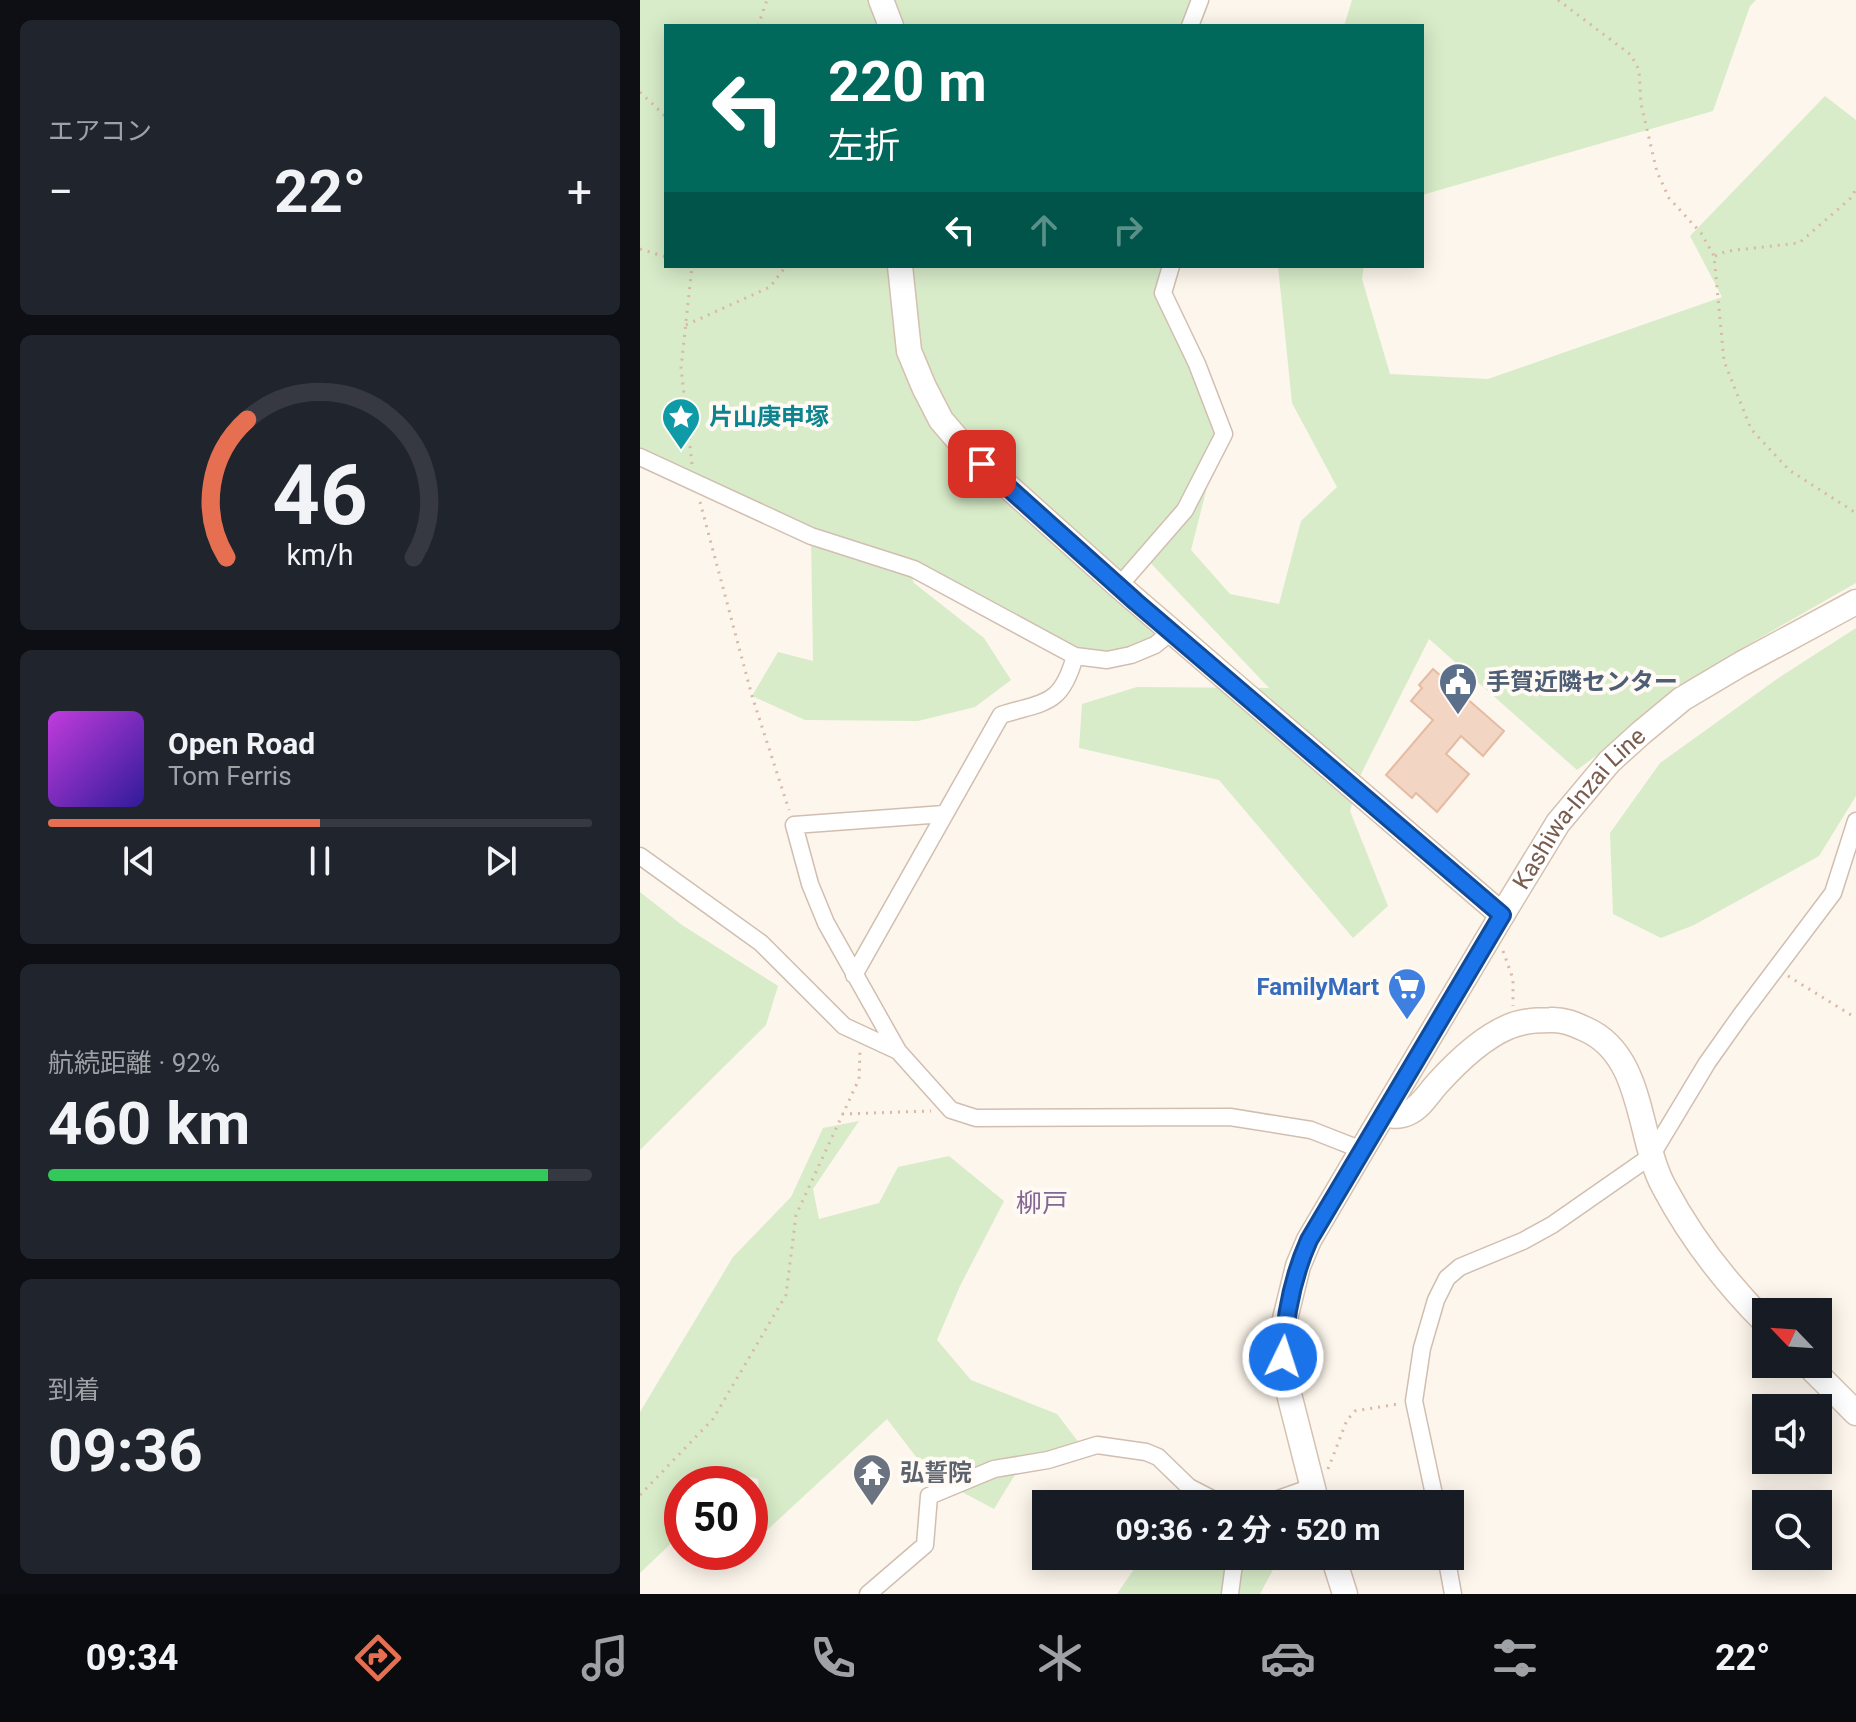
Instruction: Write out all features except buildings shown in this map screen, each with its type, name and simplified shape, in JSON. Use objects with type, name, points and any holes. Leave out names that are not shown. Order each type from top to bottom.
[{"type":"street","points":[[881,0],[890,24]]},
{"type":"street","points":[[1191,24],[1200,0]]},
{"type":"street","points":[[900,268],[909,351],[941,420],[965,448],[1497,922]]},
{"type":"street","points":[[1119,586],[1185,510],[1224,434],[1197,364],[1163,293],[1170,268]]},
{"type":"street","points":[[640,457],[811,536],[914,569],[1075,656],[1107,660],[1131,655],[1155,645],[1171,632]]},
{"type":"street","name":"Kashiwa-Inzai Line","points":[[1313,1490],[1288,1390],[1283,1357],[1284,1323],[1298,1266],[1309,1240],[1497,922],[1558,823],[1609,762],[1641,733],[1682,699],[1856,602]]},
{"type":"street","points":[[854,975],[1001,715],[1051,700],[1060,693],[1069,678],[1075,656]]},
{"type":"street","points":[[944,814],[794,825],[810,884],[826,923],[854,975],[898,1051],[951,1110],[976,1118],[1230,1117],[1311,1130],[1362,1150]]},
{"type":"street","points":[[1433,1490],[1414,1401],[1422,1348],[1436,1300],[1447,1278],[1460,1267],[1523,1241],[1552,1225],[1651,1156],[1707,1063],[1833,893],[1856,821]]},
{"type":"street","points":[[640,856],[761,943],[844,1026],[898,1051]]},
{"type":"street","points":[[1384,1114],[1399,1117],[1421,1105],[1438,1083],[1485,1041],[1510,1026],[1555,1019],[1591,1031],[1611,1048],[1626,1069],[1662,1183],[1698,1244],[1727,1283],[1752,1309]]},
{"type":"street","points":[[1821,1378],[1856,1413]]},
{"type":"street","points":[[868,1594],[925,1545],[929,1496],[994,1469],[1048,1460],[1097,1445],[1146,1452],[1158,1457],[1195,1490]]},
{"type":"street","points":[[1230,1594],[1233,1570]]},
{"type":"street","points":[[1337,1570],[1345,1594]]},
{"type":"street","points":[[1449,1570],[1453,1594]]},
{"type":"path","points":[[759,24],[767,0]]},
{"type":"path","points":[[1558,0],[1631,55],[1639,70],[1641,104],[1657,172],[1669,198],[1701,233],[1714,256],[1724,361],[1751,429],[1789,470],[1856,513]]},
{"type":"path","points":[[640,92],[664,115]]},
{"type":"path","points":[[1714,256],[1727,251],[1799,243],[1851,198],[1856,189]]},
{"type":"path","points":[[640,249],[664,256]]},
{"type":"path","points":[[692,268],[681,368],[695,484],[752,696],[794,825]]},
{"type":"path","points":[[686,325],[770,287],[784,268]]},
{"type":"path","points":[[1497,922],[1513,979],[1510,1026]]},
{"type":"path","points":[[1775,969],[1856,1018]]},
{"type":"path","points":[[640,1495],[713,1419],[786,1295],[796,1215],[859,1079],[861,1034]]},
{"type":"path","points":[[842,1114],[951,1110]]},
{"type":"path","points":[[1318,1490],[1347,1420],[1355,1411],[1414,1401]]},
{"type":"green space","points":[[640,0],[1200,0],[1191,24],[664,24],[664,268],[1170,268],[1163,293],[1224,434],[1215,456],[1191,550],[1230,594],[1279,604],[1301,521],[1337,487],[1292,403],[1278,268],[1364,268],[1362,279],[1390,374],[1488,379],[1722,297],[1690,236],[1825,96],[1856,120],[1856,583],[1730,655],[1577,770],[1429,639],[1359,778],[1350,811],[1388,906],[1353,938],[1219,780],[1079,748],[1082,704],[1137,687],[1269,688],[1145,557],[1119,587],[1171,632],[1155,645],[1093,659],[908,568],[914,583],[984,638],[1011,680],[975,707],[918,721],[805,720],[752,696],[778,652],[813,661],[811,536],[640,456]]},
{"type":"green space","points":[[1352,0],[1756,0],[1750,6],[1713,111],[1424,194],[1424,24],[1345,24]]},
{"type":"green space","points":[[1856,628],[1856,796],[1819,856],[1694,925],[1661,938],[1613,914],[1610,833],[1660,763],[1777,679]]},
{"type":"green space","points":[[640,892],[682,925],[778,986],[766,1025],[640,1150]]},
{"type":"green space","points":[[859,1121],[813,1189],[819,1219],[879,1203],[898,1167],[949,1156],[1004,1201],[960,1286],[937,1340],[971,1380],[1057,1414],[1080,1444],[1019,1468],[994,1509],[930,1475],[887,1419],[768,1529],[768,1466],[664,1466],[664,1550],[640,1573],[640,1412],[733,1257],[791,1197],[823,1128]]},
{"type":"green space","points":[[1133,1570],[1273,1570],[1260,1594],[1117,1594]]},
{"type":"place","name":"片山庚申塚","points":[[681,451]]},
{"type":"place","name":"手賀近隣センター","points":[[1458,716]]},
{"type":"place","name":"FamilyMart","points":[[1407,1021]]},
{"type":"place","name":"弘誓院","points":[[872,1507]]},
{"type":"district","name":"柳戸","points":[[1042,1203]]},
{"type":"route","points":[[982,464],[1136,602],[1502,915],[1309,1240],[1298,1266],[1284,1323],[1283,1357]]}]
